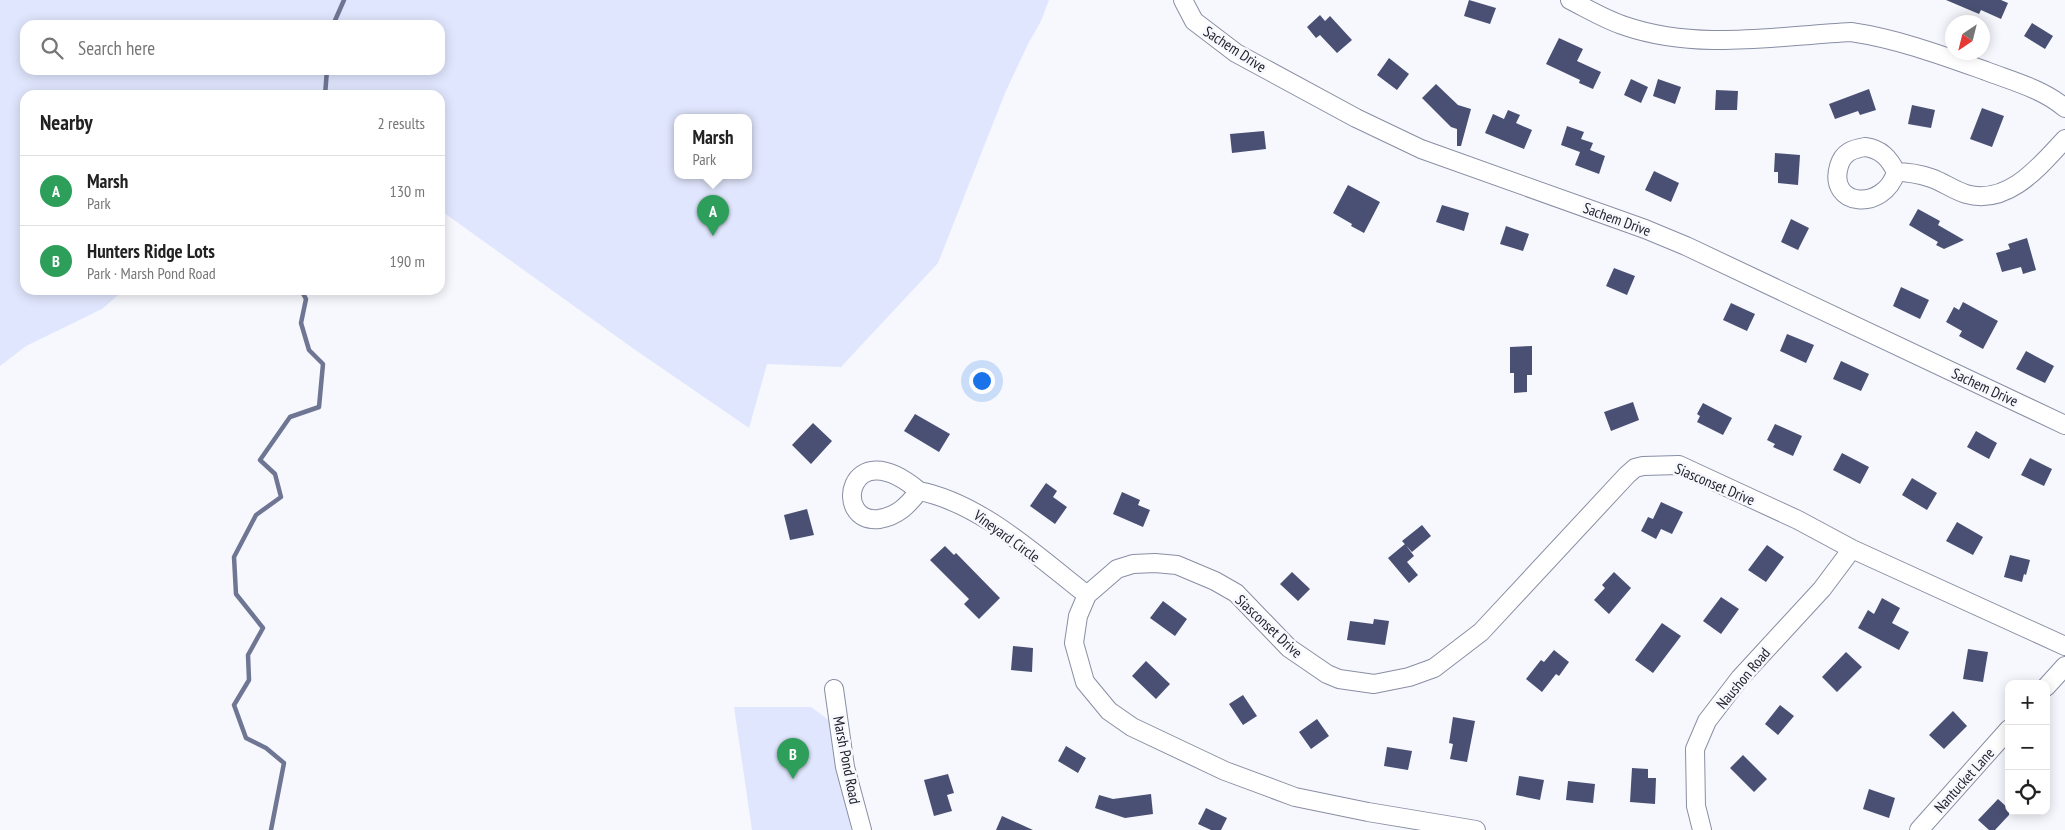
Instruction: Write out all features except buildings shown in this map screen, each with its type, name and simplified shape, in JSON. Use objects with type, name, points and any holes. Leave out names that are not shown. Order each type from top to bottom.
[{"type":"street","name":"Sachem Drive","points":[[1182,0],[1194,21],[1236,53],[1356,118],[1421,148],[1645,229],[1686,246],[2065,425]]},
{"type":"street","points":[[1570,0],[1625,26],[1663,36],[1716,41],[1851,32],[1866,34],[1912,45],[2026,86],[2065,108]]},
{"type":"street","points":[[1896,172],[1909,172],[1932,178],[1967,194],[1985,196],[2004,192],[2034,172],[2065,139]]},
{"type":"street","name":"Siasconset Drive","points":[[1476,830],[1368,812],[1295,797],[1224,771],[1132,727],[1109,711],[1085,682],[1074,643],[1078,616],[1087,595],[1117,569],[1133,564],[1177,565],[1215,581],[1236,593],[1272,633],[1289,648],[1315,667],[1339,679],[1374,684],[1409,677],[1434,668],[1481,632],[1635,468],[1662,464],[1679,466],[1798,520],[1852,549],[2065,646]]},
{"type":"street","name":"Vineyard Circle","points":[[919,491],[938,495],[970,508],[1087,595]]},
{"type":"street","name":"Naushon Road","points":[[1702,830],[1696,806],[1695,749],[1706,721],[1740,678],[1822,589],[1852,549]]},
{"type":"street","points":[[2050,683],[2065,666]]},
{"type":"street","name":"Marsh Pond Road","points":[[834,689],[845,767],[862,830]]},
{"type":"street","name":"Nantucket Lane","points":[[1919,830],[2005,733]]},
{"type":"shaded area","points":[[0,0],[1049,0],[1041,21],[1005,93],[938,263],[841,367],[767,364],[749,428],[634,349],[445,214],[445,90],[20,90],[20,295],[118,295],[102,309],[26,346],[0,366]]},
{"type":"shaded area","points":[[734,707],[811,707],[830,721],[834,728],[851,830],[752,830]]},
{"type":"waterway","points":[[335,20],[344,0]]},
{"type":"waterway","points":[[325,90],[327,75]]},
{"type":"waterway","points":[[271,830],[284,763],[266,748],[246,738],[234,705],[249,680],[248,655],[263,628],[236,594],[234,557],[256,515],[281,497],[275,474],[260,460],[290,417],[319,407],[323,364],[309,350],[301,323],[306,299],[304,295]]},
{"type":"place","name":"Marsh","points":[[713,236]]},
{"type":"place","name":"Hunters Ridge Lots","points":[[793,779]]}]
